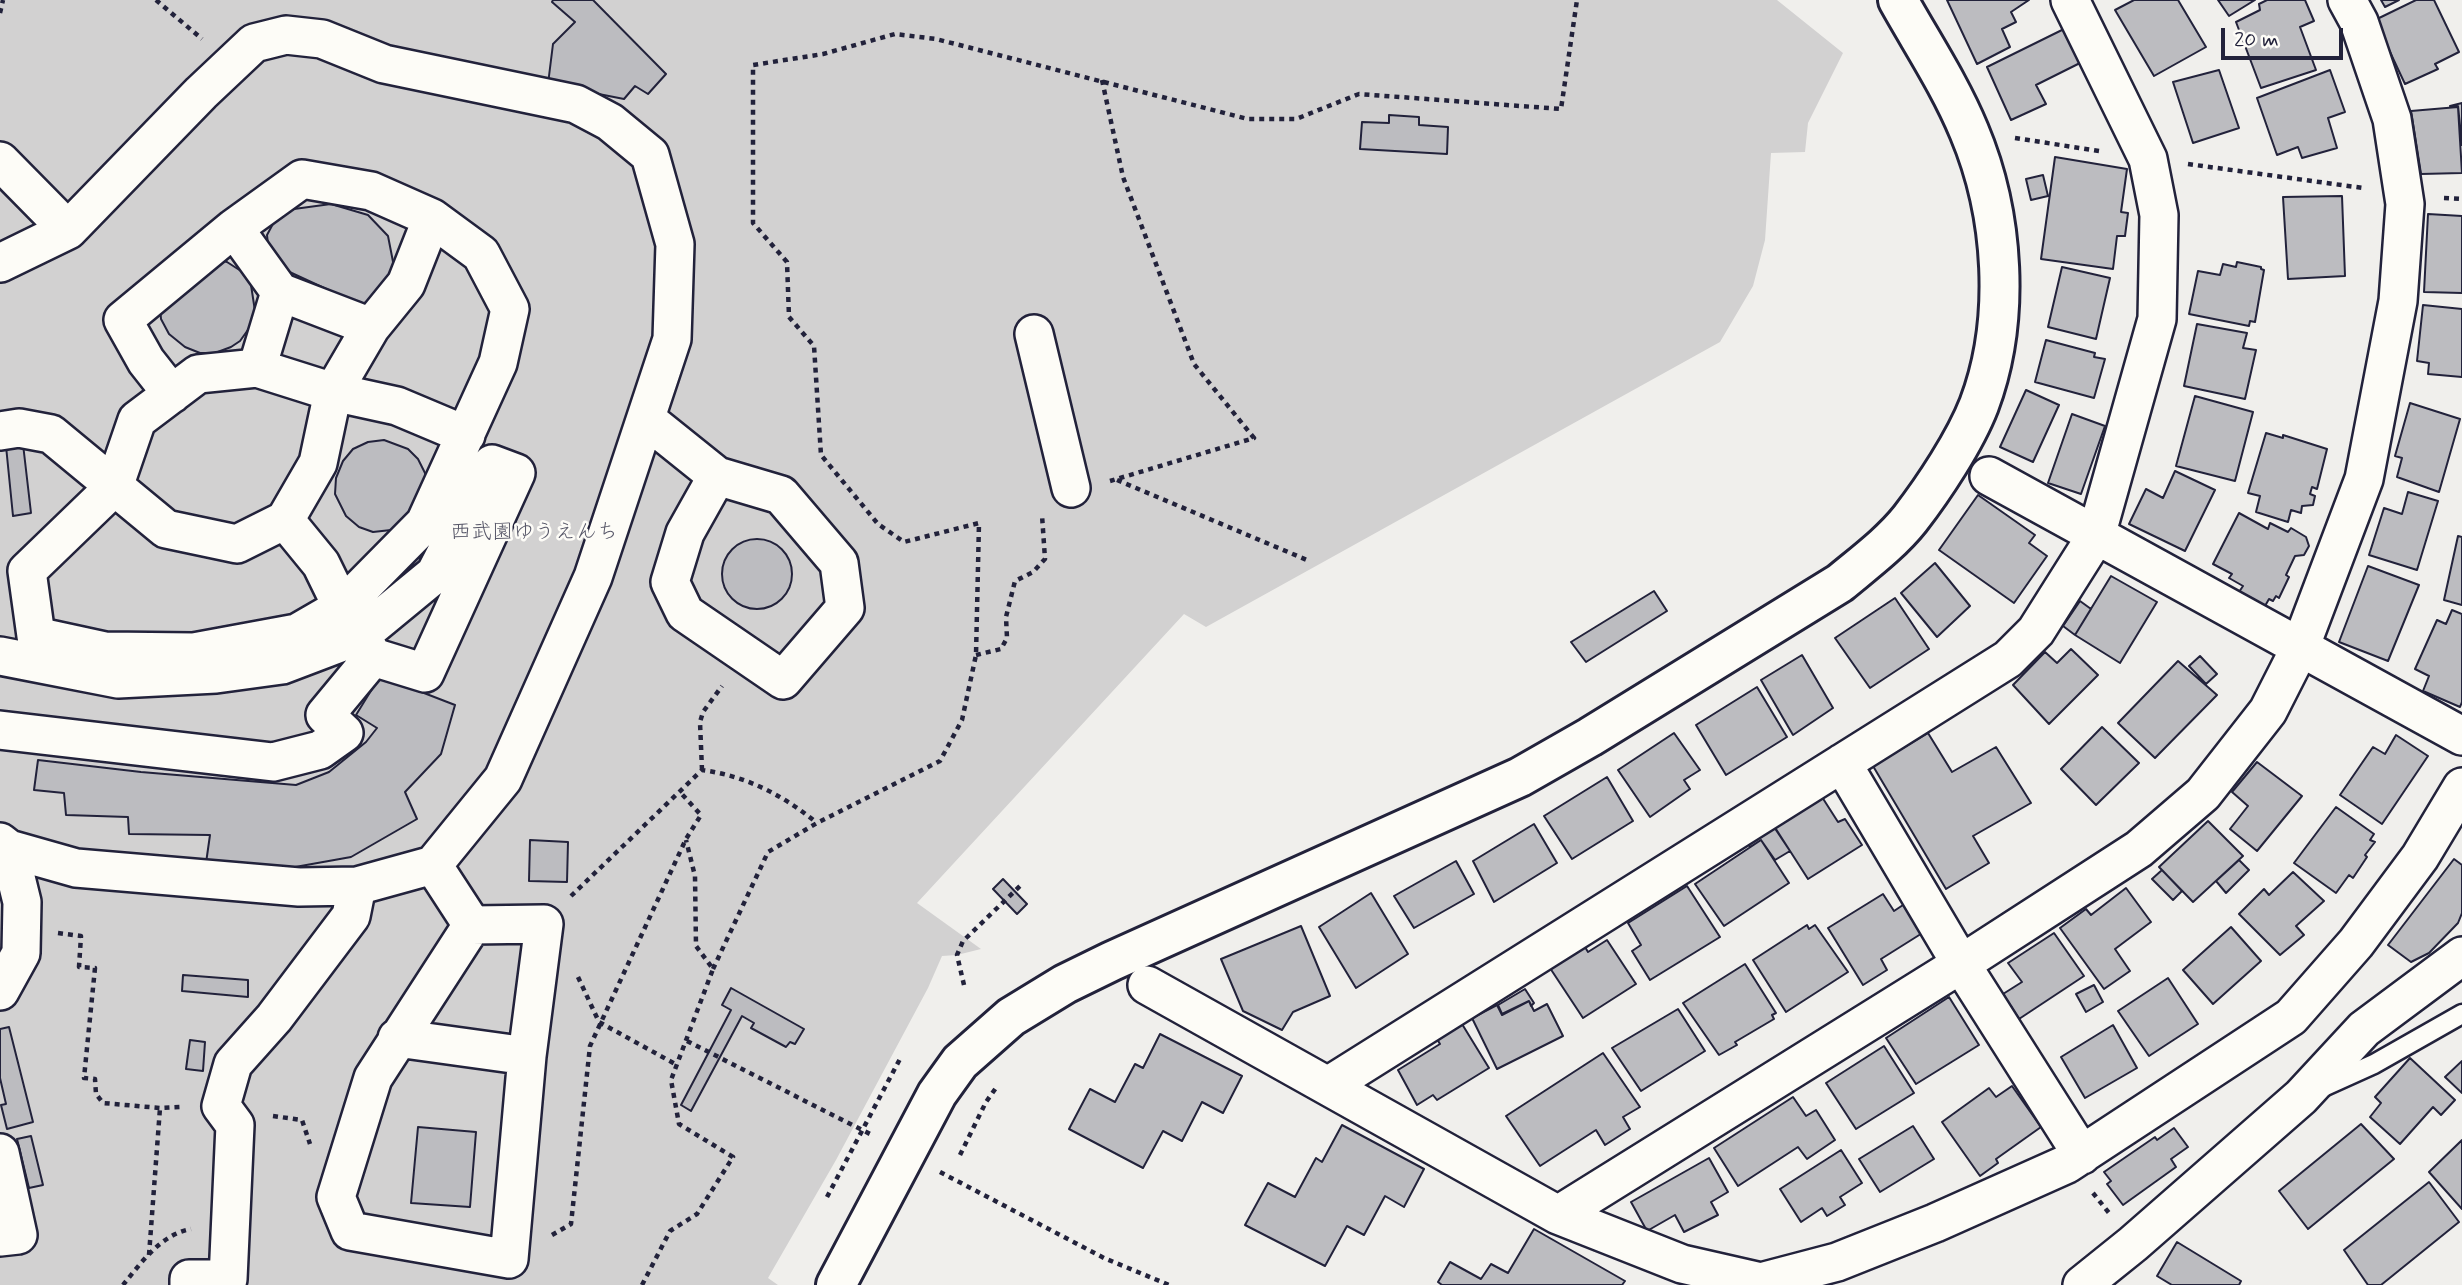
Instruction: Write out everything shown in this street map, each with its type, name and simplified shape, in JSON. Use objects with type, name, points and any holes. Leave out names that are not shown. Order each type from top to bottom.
[{"type":"street","points":[[836,1285],[937,1094],[960,1062],[1011,1017],[1065,984],[1112,961],[1520,777],[1840,583],[1909,520],[1953,455],[1979,406],[1991,361],[1998,302],[1997,231],[1989,190],[1969,131],[1898,0]]},
{"type":"street","points":[[1328,1086],[2008,659],[2036,631],[2096,536],[2157,319],[2160,215],[2148,159],[2070,0]]},
{"type":"street","points":[[1558,1215],[1961,964],[2139,849],[2203,794],[2268,711],[2300,648],[2364,480],[2398,301],[2403,193],[2392,119],[2359,22],[2347,0]]},
{"type":"street","points":[[0,263],[68,230],[254,43],[286,35],[322,39],[384,64],[576,104],[610,122],[650,155],[675,244],[672,339],[593,577],[503,779],[433,866],[356,886],[299,887],[63,866],[4,846]]},
{"type":"street","points":[[0,161],[68,230]]},
{"type":"street","points":[[0,730],[273,762],[320,750],[344,733],[325,715],[360,624],[425,523],[498,363],[510,309],[481,254],[432,218],[371,191],[302,179],[233,228],[123,320],[146,361],[172,394]]},
{"type":"street","points":[[0,431],[19,428],[51,434],[166,529],[237,544],[285,520],[318,463],[333,392],[371,327],[406,284],[432,218]]},
{"type":"street","points":[[233,228],[280,292],[371,327]]},
{"type":"street","points":[[257,368],[280,292]]},
{"type":"street","points":[[1034,334],[1071,488]]},
{"type":"street","points":[[360,624],[194,652],[104,651],[36,636],[27,571],[114,487],[137,420],[198,374],[257,368],[333,392],[397,406],[466,435]]},
{"type":"street","points":[[646,419],[717,476],[781,495],[839,563],[845,608],[783,680],[685,613],[670,582],[685,533],[717,476]]},
{"type":"street","points":[[0,656],[118,679],[216,674],[282,666],[360,624],[435,574],[492,464],[516,472],[425,673],[360,624],[321,564],[285,520]]},
{"type":"street","points":[[1989,476],[2462,736]]},
{"type":"street","points":[[1842,763],[2085,1170]]},
{"type":"street","points":[[1147,985],[1558,1215],[1682,1264],[1761,1282],[1837,1262],[2008,1191],[2085,1170],[2291,1017],[2356,943],[2412,868],[2462,787]]},
{"type":"street","points":[[0,990],[21,953],[22,902],[4,846]]},
{"type":"street","points":[[433,866],[472,925]]},
{"type":"street","points":[[188,1285],[189,1279],[228,1279],[228,1115],[233,1064],[274,1018],[351,916],[356,886]]},
{"type":"street","points":[[544,924],[527,1056],[509,1259],[350,1231],[336,1197],[373,1078],[472,925],[544,924]]},
{"type":"street","points":[[2082,1285],[2133,1244],[2301,1097],[2364,1029],[2462,956]]},
{"type":"street","points":[[397,1038],[527,1056]]},
{"type":"street","points":[[0,1153],[18,1236],[0,1237]]},
{"type":"lane","points":[[2301,1097],[2374,1064],[2462,1014]]},
{"type":"path","points":[[0,13],[3,0]]},
{"type":"path","points":[[156,0],[231,64]]},
{"type":"path","points":[[976,655],[1000,649],[1007,638],[1006,617],[1015,581],[1033,572],[1045,559],[1041,516],[1071,488],[1116,479],[1254,438],[1194,364],[1123,177],[1102,80]]},
{"type":"path","points":[[1969,131],[2148,159],[2462,200]]},
{"type":"path","points":[[1116,479],[1307,560]]},
{"type":"path","points":[[677,1065],[599,1022],[575,971],[561,957],[544,924],[702,769],[700,722],[703,712],[746,654]]},
{"type":"path","points":[[702,769],[754,782],[795,805],[817,823]]},
{"type":"path","points":[[509,1259],[571,1224],[590,1046],[686,839],[701,815],[680,792]]},
{"type":"path","points":[[642,1285],[670,1231],[697,1214],[733,1157],[679,1124],[671,1080],[713,969],[696,946],[695,876],[686,839]]},
{"type":"path","points":[[63,866],[57,933],[81,936],[79,967],[95,968],[84,1078],[95,1079],[96,1094],[103,1103],[302,1119],[319,1172],[336,1197]]},
{"type":"path","points":[[964,985],[957,955],[964,941],[1020,886]]},
{"type":"path","points":[[687,1041],[854,1126]]},
{"type":"path","points":[[828,1197],[901,1057]]},
{"type":"path","points":[[960,1155],[986,1102]]},
{"type":"path","points":[[149,1255],[160,1108]]},
{"type":"path","points":[[933,1168],[1104,1258],[1168,1285]]},
{"type":"path","points":[[2085,1170],[2113,1217]]},
{"type":"green space","name":"西武園ゆうえんち","points":[[0,0],[1777,0],[1843,53],[1808,123],[1805,152],[1771,153],[1765,240],[1753,286],[1720,342],[1206,627],[1184,614],[917,903],[981,949],[942,956],[928,988],[836,1160],[768,1278],[778,1285],[0,1285]]},
{"type":"building","points":[[593,0],[666,74],[648,94],[635,86],[624,99],[548,84],[553,44],[575,22],[552,2]]},
{"type":"building","points":[[1947,0],[2029,0],[2011,12],[2016,22],[2002,29],[2010,47],[1977,64]]},
{"type":"building","points":[[2134,0],[2178,0],[2206,47],[2154,76],[2115,10]]},
{"type":"building","points":[[2218,0],[2255,0],[2229,16]]},
{"type":"building","points":[[2267,0],[2305,0],[2314,21],[2300,27],[2316,70],[2261,88],[2236,22],[2260,10],[2259,4]]},
{"type":"building","points":[[2381,0],[2399,0],[2385,7]]},
{"type":"building","points":[[2416,0],[2434,0],[2459,52],[2435,64],[2438,69],[2405,84],[2375,20]]},
{"type":"building","points":[[2064,29],[2082,62],[2036,85],[2046,104],[2011,120],[1987,67]]},
{"type":"building","points":[[2219,70],[2239,128],[2193,143],[2173,82]]},
{"type":"building","points":[[2330,70],[2345,112],[2328,118],[2337,148],[2302,158],[2298,147],[2277,155],[2257,98]]},
{"type":"building","points":[[2462,103],[2462,145],[2458,106],[2450,106]]},
{"type":"building","points":[[2458,107],[2462,173],[2421,174],[2411,111]]},
{"type":"building","points":[[1389,115],[1419,117],[1419,125],[1448,127],[1447,154],[1360,149],[1362,122],[1389,123]]},
{"type":"building","points":[[2055,157],[2127,169],[2121,212],[2128,213],[2125,236],[2117,236],[2113,269],[2041,259]]},
{"type":"building","points":[[2043,175],[2048,196],[2031,200],[2026,179]]},
{"type":"building","points":[[2342,196],[2345,276],[2288,279],[2283,197]]},
{"type":"building","points":[[331,204],[368,215],[388,236],[395,272],[381,294],[361,305],[270,263],[267,235],[275,220],[294,209]]},
{"type":"building","points":[[2428,214],[2462,216],[2462,293],[2424,292]]},
{"type":"building","points":[[215,258],[241,271],[251,285],[255,311],[250,327],[240,341],[215,353],[200,353],[185,347],[169,334],[161,319],[160,307]]},
{"type":"building","points":[[2237,262],[2264,270],[2255,322],[2250,321],[2249,326],[2189,314],[2198,271],[2220,275],[2223,264],[2236,267]]},
{"type":"building","points":[[2062,267],[2110,278],[2096,339],[2048,327]]},
{"type":"building","points":[[2423,305],[2462,309],[2462,377],[2428,374],[2429,363],[2417,361]]},
{"type":"building","points":[[2197,324],[2247,333],[2243,348],[2256,350],[2245,399],[2184,386]]},
{"type":"building","points":[[2046,340],[2095,353],[2094,357],[2105,359],[2094,398],[2035,382]]},
{"type":"building","points":[[2026,390],[2059,405],[2033,462],[2000,447]]},
{"type":"building","points":[[2195,396],[2253,412],[2235,481],[2176,466]]},
{"type":"building","points":[[2410,403],[2460,419],[2439,492],[2397,477],[2402,458],[2395,456]]},
{"type":"building","points":[[2072,414],[2105,426],[2081,494],[2048,483]]},
{"type":"building","points":[[2266,433],[2283,438],[2283,435],[2327,449],[2317,489],[2312,487],[2310,494],[2315,496],[2313,505],[2302,506],[2301,513],[2291,510],[2288,522],[2256,512],[2260,496],[2248,493]]},
{"type":"building","points":[[384,440],[408,449],[418,459],[425,473],[426,488],[400,529],[373,532],[359,527],[346,516],[335,494],[336,478],[343,461],[353,449],[368,442]]},
{"type":"building","points":[[23,444],[31,513],[13,516],[6,446]]},
{"type":"building","points":[[2175,471],[2215,490],[2185,551],[2129,524],[2146,489],[2163,498]]},
{"type":"building","points":[[2408,492],[2438,501],[2417,570],[2369,555],[2384,508],[2402,514]]},
{"type":"building","points":[[1978,495],[2035,535],[2029,543],[2047,556],[2014,603],[1939,550]]},
{"type":"building","points":[[2239,513],[2268,529],[2270,523],[2288,532],[2291,528],[2306,537],[2309,546],[2304,555],[2295,556],[2279,598],[2276,596],[2273,601],[2269,599],[2265,606],[2239,592],[2243,586],[2229,578],[2232,574],[2213,564]]},
{"type":"building","points":[[2458,536],[2462,537],[2462,605],[2444,600]]},
{"type":"building","points":[[764,539],[777,545],[786,554],[790,560],[790,588],[782,599],[771,607],[750,609],[732,599],[724,588],[722,567],[732,549],[743,541]]},
{"type":"building","points":[[1935,563],[1970,606],[1937,637],[1901,593]]},
{"type":"building","points":[[2368,566],[2419,585],[2388,661],[2339,642]]},
{"type":"building","points":[[2111,576],[2157,602],[2120,663],[2075,635]]},
{"type":"building","points":[[1654,591],[1667,611],[1586,662],[1571,642]]},
{"type":"building","points":[[1895,598],[1929,649],[1870,688],[1835,638]]},
{"type":"building","points":[[2080,601],[2091,609],[2075,635],[2063,626]]},
{"type":"building","points":[[2452,610],[2462,614],[2460,707],[2423,691],[2429,676],[2415,669],[2437,620],[2446,624]]},
{"type":"building","points":[[2071,649],[2098,675],[2049,724],[2013,685],[2045,652],[2057,663]]},
{"type":"building","points":[[1802,655],[1833,708],[1793,735],[1761,680]]},
{"type":"building","points":[[2200,656],[2217,674],[2206,684],[2189,666]]},
{"type":"building","points":[[2178,661],[2217,695],[2155,758],[2118,723]]},
{"type":"building","points":[[380,676],[455,705],[441,754],[405,792],[417,819],[351,857],[284,869],[206,863],[210,835],[129,834],[128,817],[66,815],[64,793],[34,790],[38,760],[296,785],[329,772],[366,742],[377,728],[356,715]]},
{"type":"building","points":[[1757,687],[1787,737],[1726,775],[1696,725]]},
{"type":"building","points":[[2102,727],[2139,763],[2096,805],[2061,769]]},
{"type":"building","points":[[1674,733],[1700,770],[1684,780],[1690,789],[1650,817],[1618,770]]},
{"type":"building","points":[[1928,733],[1952,772],[1996,747],[2031,803],[1973,836],[1989,863],[1946,889],[1873,766]]},
{"type":"building","points":[[2396,735],[2428,756],[2382,824],[2340,795],[2373,747],[2385,754]]},
{"type":"building","points":[[2257,762],[2302,796],[2257,851],[2230,829],[2248,806],[2232,792]]},
{"type":"building","points":[[1607,777],[1633,821],[1572,859],[1544,816]]},
{"type":"building","points":[[1822,797],[1838,822],[1845,819],[1862,845],[1808,879],[1774,826]]},
{"type":"building","points":[[2336,807],[2374,834],[2370,840],[2375,842],[2353,878],[2349,875],[2336,893],[2294,863]]},
{"type":"building","points":[[2208,821],[2243,856],[2193,902],[2159,867]]},
{"type":"building","points":[[1534,824],[1557,863],[1494,902],[1473,861]]},
{"type":"building","points":[[1774,827],[1790,851],[1775,860],[1761,840],[1750,847],[1747,841]]},
{"type":"building","points":[[530,840],[568,842],[567,882],[529,881]]},
{"type":"building","points":[[1761,840],[1789,883],[1724,926],[1695,884]]},
{"type":"building","points":[[2454,859],[2462,865],[2462,913],[2458,923],[2429,953],[2411,962],[2388,945]]},
{"type":"building","points":[[2239,860],[2249,870],[2226,893],[2216,881]]},
{"type":"building","points":[[1456,861],[1474,894],[1414,928],[1394,896]]},
{"type":"building","points":[[2162,870],[2182,891],[2173,900],[2152,879]]},
{"type":"building","points":[[2293,872],[2324,901],[2296,926],[2304,935],[2280,955],[2239,914],[2264,889],[2269,895]]},
{"type":"building","points":[[1003,879],[1027,904],[1017,914],[993,889]]},
{"type":"building","points":[[1687,886],[1720,937],[1650,980],[1632,951],[1641,945],[1628,923]]},
{"type":"building","points":[[2126,888],[2151,922],[2115,949],[2130,971],[2104,989],[2060,928],[2086,909],[2091,915]]},
{"type":"building","points":[[1371,893],[1408,954],[1356,988],[1319,927]]},
{"type":"building","points":[[1883,894],[1894,911],[1906,903],[1924,932],[1881,959],[1887,970],[1863,985],[1828,928]]},
{"type":"building","points":[[1807,925],[1809,929],[1815,925],[1848,972],[1786,1012],[1753,960]]},
{"type":"building","points":[[1301,926],[1330,996],[1293,1012],[1282,1030],[1243,1011],[1221,959]]},
{"type":"building","points":[[2231,927],[2261,961],[2213,1004],[2183,970]]},
{"type":"building","points":[[2054,933],[2084,976],[2019,1019],[2003,994],[2022,982],[2008,963]]},
{"type":"building","points":[[1607,940],[1636,984],[1583,1018],[1548,965],[1582,942],[1588,952]]},
{"type":"building","points":[[1745,964],[1776,1013],[1772,1015],[1774,1019],[1735,1042],[1737,1045],[1719,1055],[1683,1003]]},
{"type":"building","points":[[183,975],[248,980],[248,997],[182,991]]},
{"type":"building","points":[[2168,978],[2198,1024],[2149,1056],[2118,1011]]},
{"type":"building","points":[[2094,985],[2103,1002],[2086,1012],[2076,994]]},
{"type":"building","points":[[731,988],[804,1029],[795,1044],[790,1042],[786,1047],[751,1028],[754,1023],[742,1016],[691,1111],[681,1105],[731,1010],[722,1005]]},
{"type":"building","points":[[1525,989],[1534,1003],[1531,1006],[1529,1001],[1502,1014],[1498,1005]]},
{"type":"building","points":[[1949,997],[1979,1045],[1916,1084],[1886,1038]]},
{"type":"building","points":[[1529,1001],[1534,1011],[1547,1004],[1563,1036],[1497,1069],[1472,1018],[1497,1005],[1502,1015]]},
{"type":"building","points":[[1678,1009],[1705,1051],[1641,1091],[1612,1048]]},
{"type":"building","points":[[1462,1024],[1489,1068],[1437,1100],[1433,1095],[1417,1105],[1398,1070],[1440,1044],[1437,1039]]},
{"type":"building","points":[[2113,1025],[2137,1068],[2085,1098],[2061,1057]]},
{"type":"building","points":[[9,1027],[33,1122],[7,1129],[1,1105],[6,1104],[0,1078],[0,1029]]},
{"type":"building","points":[[1160,1034],[1242,1076],[1223,1113],[1202,1102],[1182,1141],[1163,1131],[1143,1168],[1069,1129],[1090,1089],[1115,1102],[1135,1064],[1143,1068]]},
{"type":"building","points":[[190,1040],[205,1042],[203,1071],[186,1069]]},
{"type":"building","points":[[1884,1046],[1914,1093],[1856,1129],[1826,1083]]},
{"type":"building","points":[[1603,1053],[1640,1107],[1623,1117],[1630,1129],[1605,1145],[1596,1130],[1540,1166],[1506,1116]]},
{"type":"building","points":[[2410,1058],[2455,1100],[2441,1115],[2433,1107],[2400,1144],[2370,1117],[2381,1103],[2375,1097]]},
{"type":"building","points":[[2462,1061],[2462,1093],[2445,1077]]},
{"type":"building","points":[[2012,1086],[2041,1127],[1996,1159],[1998,1163],[1980,1176],[1942,1122],[1989,1088],[1996,1097]]},
{"type":"building","points":[[1793,1097],[1806,1116],[1816,1110],[1835,1140],[1807,1159],[1798,1147],[1738,1186],[1714,1148]]},
{"type":"building","points":[[2361,1124],[2394,1159],[2308,1229],[2279,1191]]},
{"type":"building","points":[[1342,1125],[1424,1169],[1404,1207],[1385,1196],[1364,1235],[1347,1226],[1325,1266],[1245,1225],[1268,1183],[1295,1197],[1316,1158],[1322,1162]]},
{"type":"building","points":[[1913,1126],[1934,1159],[1880,1192],[1859,1159]]},
{"type":"building","points":[[418,1127],[476,1132],[470,1207],[411,1203]]},
{"type":"building","points":[[2174,1128],[2188,1147],[2171,1159],[2176,1167],[2123,1205],[2107,1184],[2111,1181],[2104,1172],[2155,1137],[2157,1140]]},
{"type":"building","points":[[31,1136],[43,1185],[29,1188],[17,1139]]},
{"type":"building","points":[[2462,1140],[2462,1209],[2429,1172]]},
{"type":"building","points":[[1841,1150],[1862,1183],[1840,1197],[1845,1205],[1827,1216],[1822,1208],[1801,1222],[1780,1189]]},
{"type":"building","points":[[1709,1158],[1728,1192],[1711,1202],[1718,1215],[1684,1232],[1675,1215],[1647,1231],[1631,1202]]},
{"type":"building","points":[[2429,1182],[2459,1222],[2381,1285],[2368,1285],[2344,1250]]},
{"type":"building","points":[[1534,1229],[1625,1281],[1622,1285],[1442,1285],[1438,1282],[1450,1262],[1481,1279],[1491,1264],[1508,1273]]},
{"type":"building","points":[[2177,1242],[2241,1281],[2239,1285],[2172,1285],[2157,1276]]}]
